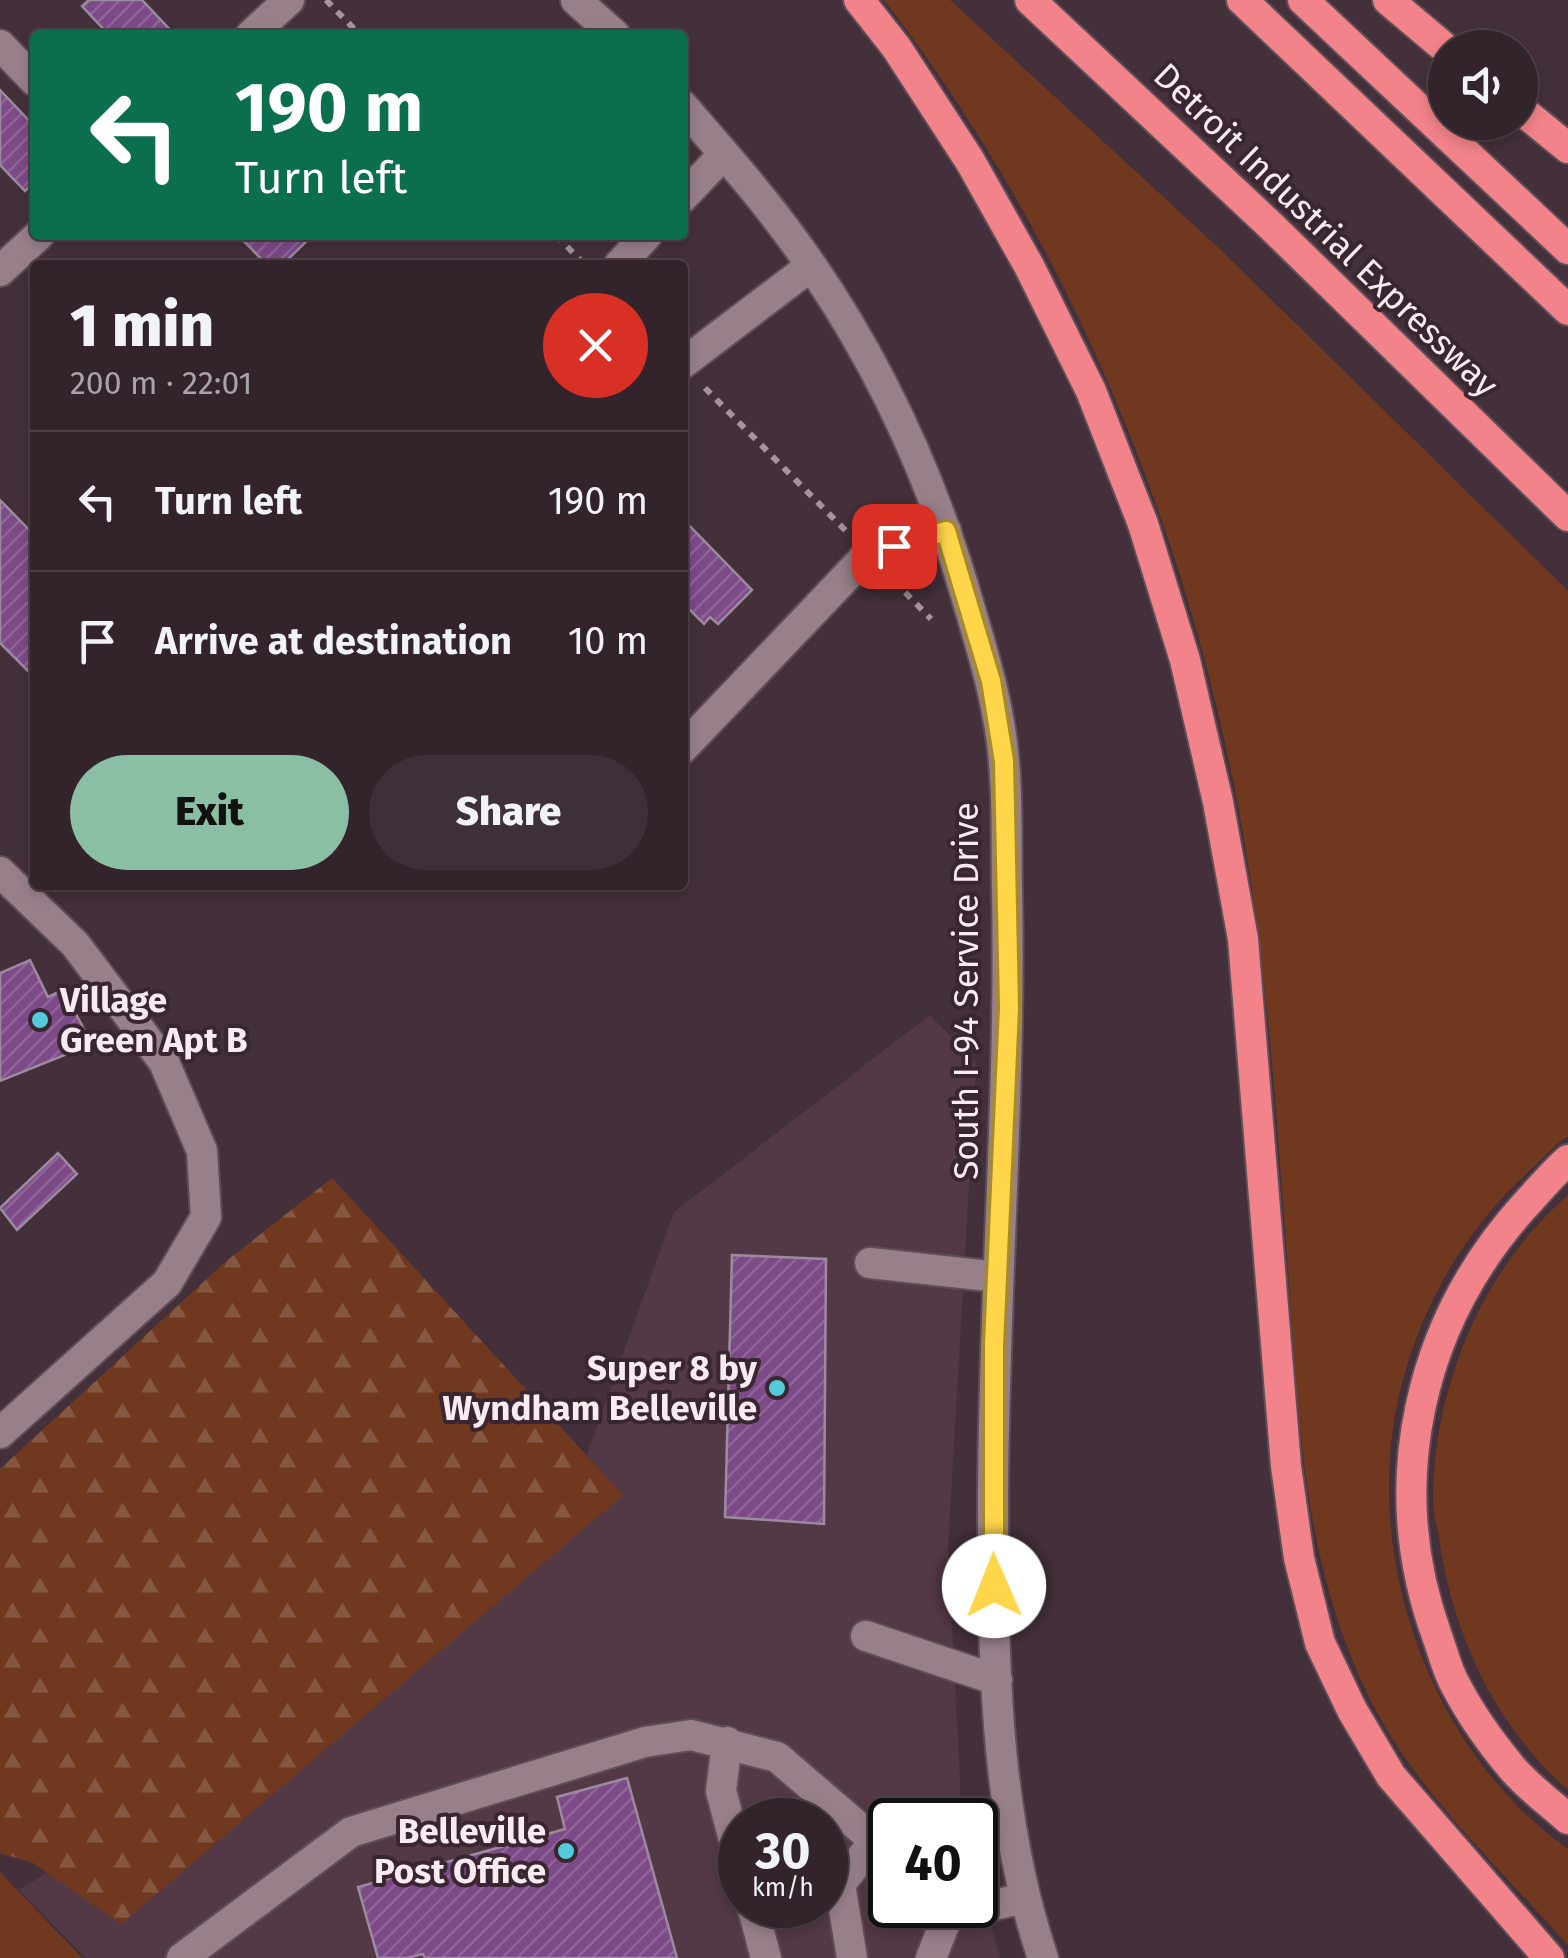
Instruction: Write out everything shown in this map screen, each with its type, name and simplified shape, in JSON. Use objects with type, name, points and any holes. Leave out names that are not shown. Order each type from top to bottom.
[{"type":"highway","points":[[859,0],[896,47],[970,161],[1029,266],[1091,391],[1144,524],[1185,660],[1218,802],[1242,939],[1286,1466],[1299,1558],[1320,1643],[1352,1710],[1391,1776],[1549,1958]]},
{"type":"highway","name":"Detroit Industrial Expressway","points":[[1030,0],[1270,224],[1568,516]]},
{"type":"highway","points":[[1242,0],[1568,310]]},
{"type":"highway","points":[[1304,0],[1568,249]]},
{"type":"highway","points":[[1388,0],[1428,34]]},
{"type":"highway","points":[[1538,123],[1568,148]]},
{"type":"highway","points":[[1568,1160],[1511,1220],[1471,1273],[1441,1339],[1421,1393],[1412,1467],[1411,1528],[1423,1597],[1455,1685],[1512,1768],[1568,1820]]},
{"type":"street","points":[[257,30],[289,0]]},
{"type":"street","points":[[576,0],[609,30]]},
{"type":"street","points":[[0,45],[30,76]]},
{"type":"street","name":"South I-94 Service Drive","points":[[688,113],[811,266],[857,338],[899,417],[946,531],[991,681],[1004,761],[1009,1008],[998,1277],[993,1554],[998,1680],[1006,1806],[1024,1898],[1043,1958]]},
{"type":"street","points":[[688,192],[724,154]]},
{"type":"street","points":[[0,271],[33,240]]},
{"type":"street","points":[[624,260],[642,240]]},
{"type":"street","points":[[690,372],[811,266]]},
{"type":"street","points":[[688,743],[868,554],[946,531]]},
{"type":"street","points":[[0,872],[75,944],[164,1062],[202,1151],[206,1217],[167,1283],[0,1433]]},
{"type":"street","points":[[870,1263],[998,1277]]},
{"type":"street","points":[[866,1636],[998,1680]]},
{"type":"street","points":[[182,1958],[351,1832],[645,1742],[691,1735],[776,1758],[868,1835]]},
{"type":"street","points":[[722,1798],[726,1742]]},
{"type":"street","points":[[852,1958],[840,1884],[868,1860]]},
{"type":"street","points":[[998,1902],[1024,1898]]},
{"type":"street","points":[[758,1928],[766,1958]]},
{"type":"street","points":[[931,1958],[939,1928]]},
{"type":"path","points":[[326,0],[355,30]]},
{"type":"path","points":[[561,240],[580,260]]},
{"type":"path","points":[[690,372],[931,619]]},
{"type":"shaded area","points":[[930,1015],[976,1063],[948,1547],[961,1798],[868,1798],[868,1928],[992,1928],[1000,1958],[86,1958],[19,1890],[445,1626],[573,1493],[674,1212]]},
{"type":"green space","points":[[884,0],[950,0],[1224,253],[1568,591],[1568,1136],[1497,1203],[1435,1295],[1398,1400],[1389,1494],[1394,1552],[1406,1610],[1426,1666],[1452,1719],[1485,1768],[1523,1812],[1568,1849],[1568,1945],[1438,1801],[1392,1739],[1351,1655],[1333,1604],[1319,1552],[1302,1448],[1274,1083],[1258,933],[1230,765],[1202,648],[1166,532],[1123,418],[1073,307],[1017,199],[954,97]]},
{"type":"green space","points":[[332,1178],[623,1495],[121,1924],[33,1863],[0,1853],[0,1469],[225,1262]]},
{"type":"green space","points":[[1568,1195],[1568,1790],[1520,1738],[1468,1647],[1447,1580],[1433,1498],[1444,1409],[1470,1329],[1512,1257]]},
{"type":"green space","points":[[0,1872],[82,1958],[0,1958]]},
{"type":"building","points":[[89,0],[142,0],[170,30],[104,30],[82,6]]},
{"type":"building","points":[[0,90],[30,122],[30,186],[25,191],[0,165]]},
{"type":"building","points":[[243,240],[308,240],[287,260],[262,260]]},
{"type":"building","points":[[0,500],[30,531],[30,673],[0,643]]},
{"type":"building","points":[[688,524],[752,590],[718,624],[710,617],[704,624],[688,608]]},
{"type":"building","name":"Village Green Apt B","points":[[30,960],[48,997],[63,990],[92,1044],[0,1081],[0,973]]},
{"type":"building","points":[[58,1153],[77,1174],[17,1230],[0,1208]]},
{"type":"building","name":"Super 8 by Wyndham Belleville","points":[[732,1255],[826,1259],[824,1524],[725,1517]]},
{"type":"building","name":"Belleville Post Office","points":[[627,1778],[677,1958],[425,1958],[423,1954],[378,1958],[358,1887],[565,1829],[557,1797]]},
{"type":"place","name":"Village Green Apt B","points":[[40,1020]]},
{"type":"place","name":"Super 8 by Wyndham Belleville","points":[[777,1388]]},
{"type":"place","name":"Belleville Post Office","points":[[566,1851]]},
{"type":"route","points":[[894,546],[946,531],[991,681],[1004,761],[1009,1008],[994,1344],[994,1586]]}]
